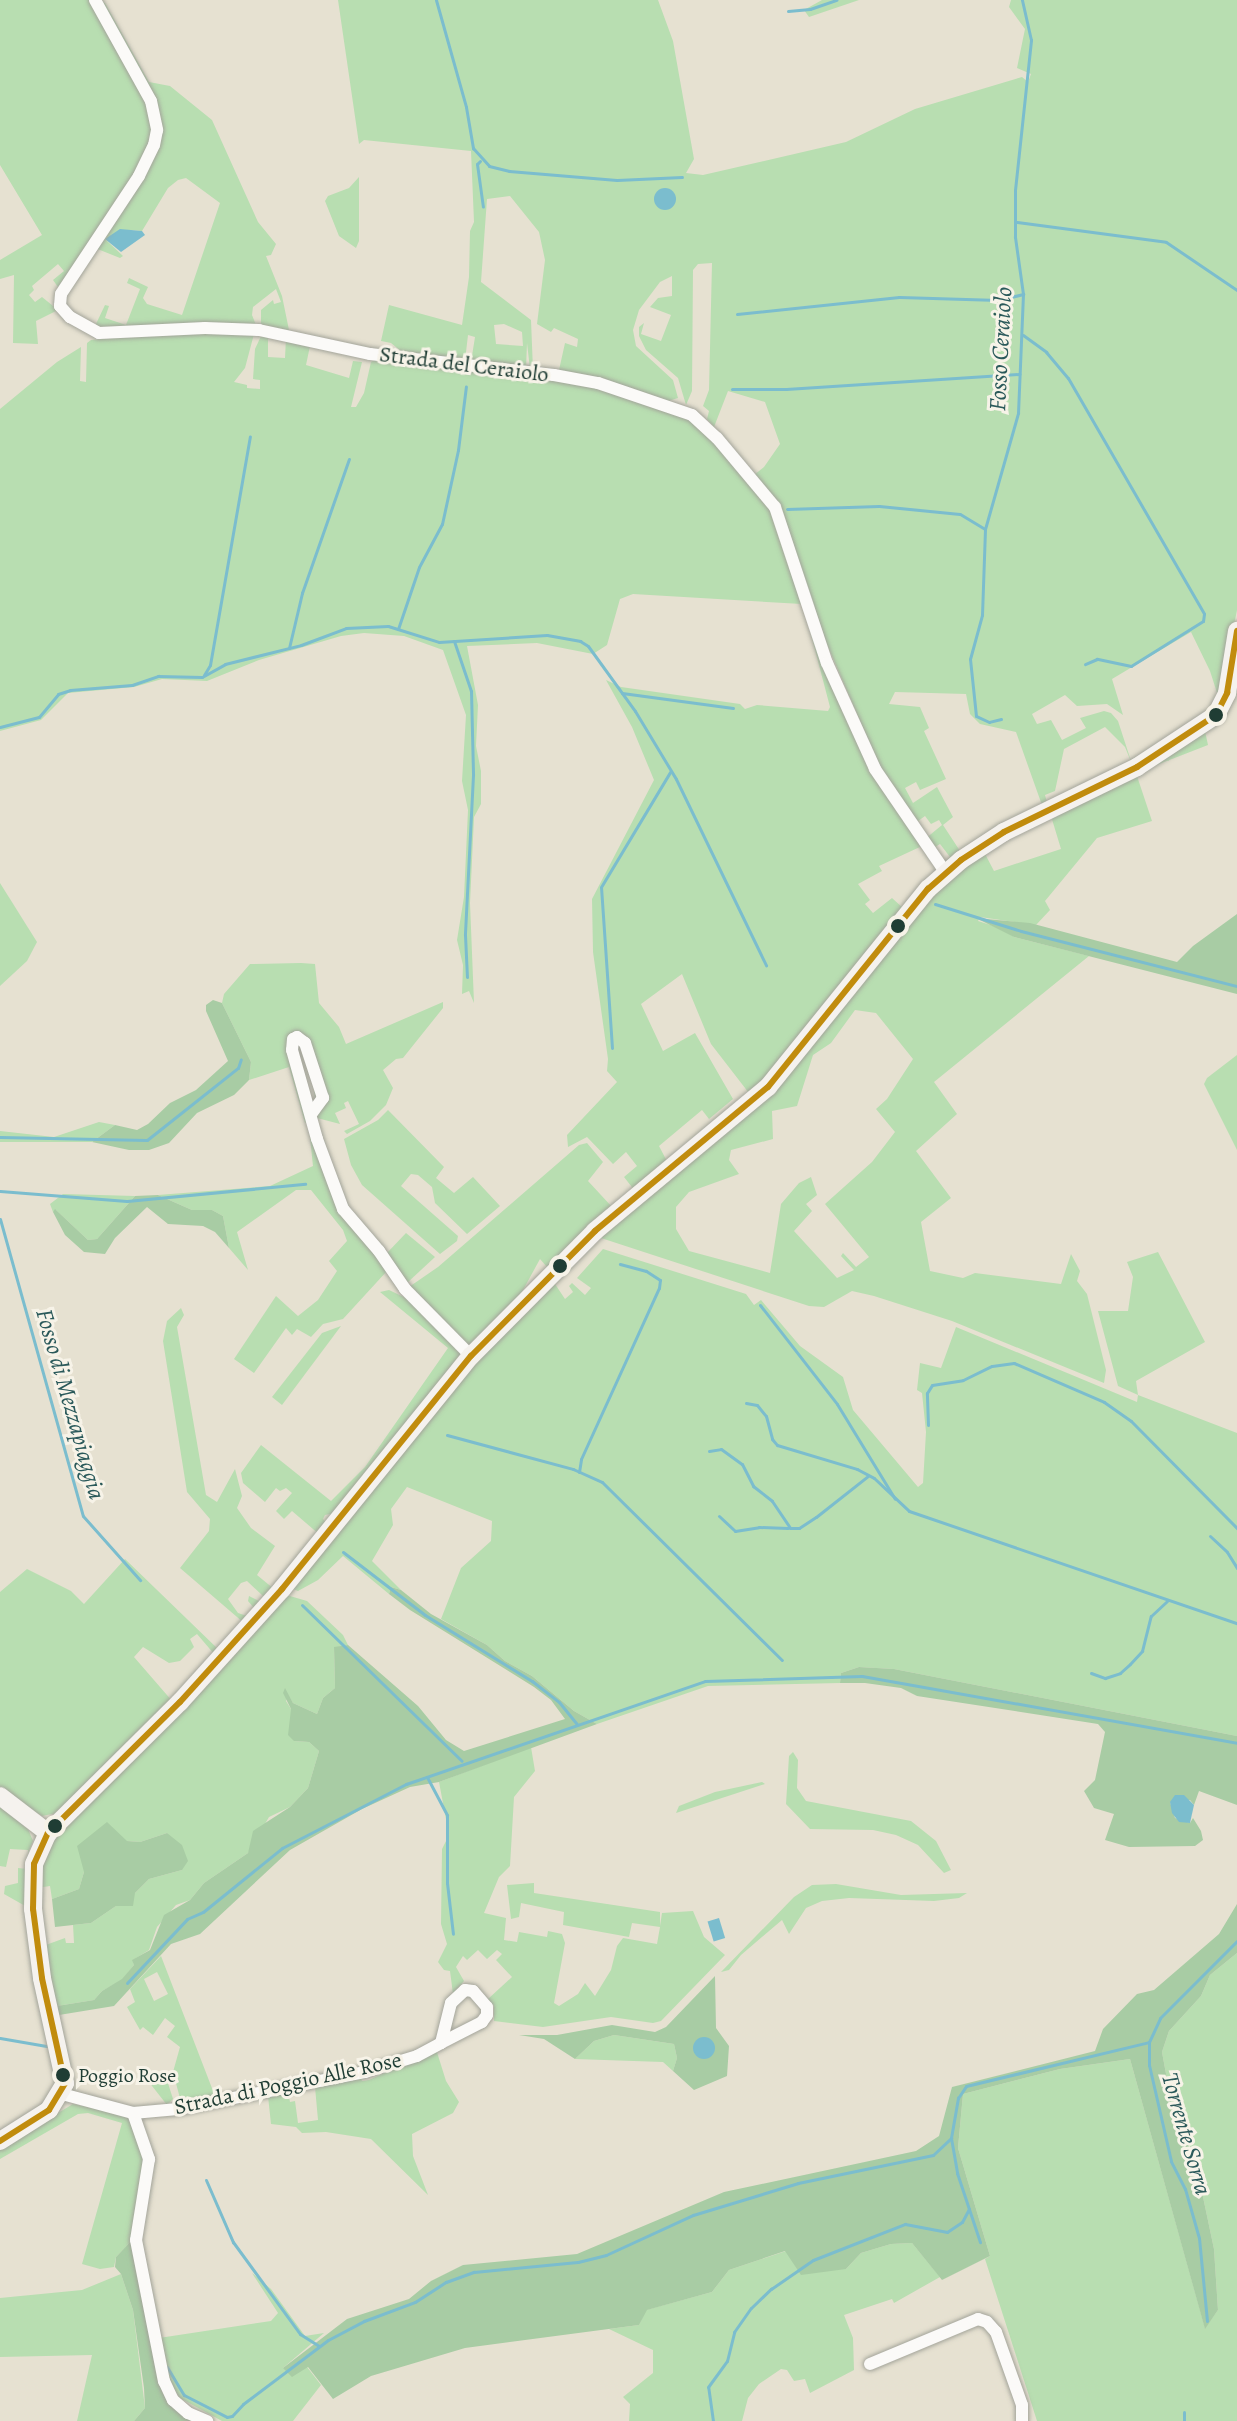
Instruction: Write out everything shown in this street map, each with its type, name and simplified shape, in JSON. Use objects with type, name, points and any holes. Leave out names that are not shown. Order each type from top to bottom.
[{"type":"main road","points":[[0,2141],[49,2110],[62,2094],[65,2070],[42,1978],[32,1900],[36,1854],[48,1833],[180,1702],[282,1589],[471,1356],[595,1231],[768,1087],[896,925],[946,873],[1004,832],[1166,751],[1231,703],[1237,631]]},
{"type":"main road","points":[[0,1796],[48,1833]]},
{"type":"street","name":"Strada del Ceraiolo","points":[[95,0],[151,101],[157,130],[154,145],[139,176],[61,294],[62,309],[99,333],[205,328],[277,332],[370,354],[598,383],[692,415],[717,438],[775,507],[827,663],[875,769],[946,873]]},
{"type":"street","points":[[312,1113],[323,1098],[305,1043],[297,1037],[293,1039],[292,1050],[326,1164],[349,1218],[379,1251],[405,1289],[471,1356]]},
{"type":"street","name":"Strada di Poggio Alle Rose","points":[[133,2113],[178,2109],[365,2072],[417,2056],[482,2022],[487,2015],[487,2007],[473,1991],[465,1990],[451,2003],[441,2043]]},
{"type":"street","points":[[62,2094],[133,2113],[149,2159],[136,2240],[164,2381],[173,2400],[188,2413],[207,2421]]},
{"type":"street","points":[[870,2364],[978,2319],[987,2322],[996,2332],[1022,2405],[1022,2421]]},
{"type":"green space","points":[[0,0],[90,0],[153,117],[151,144],[137,173],[58,287],[53,280],[64,271],[58,264],[32,286],[34,290],[29,295],[35,302],[42,297],[58,310],[36,321],[38,344],[13,343],[14,275],[0,279],[0,260],[42,235],[0,165]]},
{"type":"green space","points":[[99,0],[105,3],[149,82],[170,86],[212,120],[258,222],[276,244],[271,255],[266,256],[282,296],[289,330],[265,328],[261,324],[261,310],[273,300],[274,304],[281,302],[276,289],[253,307],[256,325],[117,331],[95,326],[105,305],[109,306],[105,318],[126,325],[140,289],[127,283],[129,278],[148,287],[143,298],[147,304],[182,315],[220,203],[186,178],[178,180],[168,188],[142,231],[131,230],[105,239],[123,256],[120,258],[95,248],[159,124]]},
{"type":"green space","points":[[338,0],[658,0],[673,41],[694,159],[686,173],[703,175],[846,142],[915,109],[1022,77],[1028,82],[1031,74],[1017,68],[1025,29],[1009,7],[1011,0],[1237,0],[1237,610],[1219,699],[1210,671],[1191,632],[1112,679],[1123,715],[1107,704],[1077,706],[1065,695],[1032,714],[1037,724],[1051,720],[1062,740],[1086,728],[1080,718],[1104,711],[1111,713],[1118,721],[1132,764],[1125,747],[1105,727],[1064,749],[1055,791],[1045,795],[1048,806],[1043,808],[1016,732],[980,724],[970,714],[966,694],[895,692],[889,704],[920,707],[929,728],[924,731],[946,779],[920,790],[916,782],[905,788],[913,803],[937,787],[953,817],[943,825],[962,854],[943,863],[950,857],[940,844],[932,849],[925,839],[942,825],[939,820],[931,824],[925,816],[914,824],[889,788],[754,475],[764,467],[780,444],[765,402],[728,391],[714,427],[707,419],[709,411],[703,406],[709,390],[712,263],[698,264],[693,270],[692,391],[686,405],[678,378],[646,350],[639,336],[639,327],[644,323],[641,334],[661,341],[671,315],[650,307],[658,298],[672,296],[672,276],[660,282],[639,310],[633,330],[636,346],[673,380],[678,398],[668,401],[559,370],[565,343],[577,347],[578,339],[554,328],[551,332],[537,324],[545,260],[539,232],[510,196],[487,199],[481,282],[531,320],[533,370],[530,369],[527,343],[526,369],[471,362],[475,337],[468,335],[465,361],[402,352],[391,343],[381,341],[389,305],[462,325],[469,277],[470,231],[474,222],[471,151],[364,140],[359,144]],"holes":[[[504,324],[522,332],[523,346],[496,344],[494,325]]]},
{"type":"green space","points":[[822,0],[859,0],[809,17],[804,10]]},
{"type":"green space","points":[[359,177],[359,241],[356,248],[339,236],[325,201],[328,196],[349,188]]},
{"type":"green space","points":[[174,332],[254,334],[245,368],[234,382],[247,385],[247,388],[260,389],[260,380],[253,379],[255,349],[262,334],[268,336],[268,357],[285,358],[286,338],[310,346],[306,365],[349,378],[353,361],[362,362],[351,407],[356,407],[364,393],[371,362],[376,359],[596,386],[681,414],[698,425],[768,506],[774,518],[802,604],[633,594],[620,599],[607,645],[593,654],[537,643],[467,646],[478,705],[476,746],[481,771],[481,804],[474,817],[470,903],[474,1003],[469,991],[462,994],[463,965],[457,940],[464,897],[468,810],[462,781],[466,715],[443,650],[404,636],[364,633],[341,636],[259,660],[207,681],[162,679],[134,687],[68,693],[41,720],[0,731],[0,409],[57,362],[81,347],[80,381],[86,382],[87,343],[91,340]]},
{"type":"green space","points":[[809,627],[871,770],[922,846],[879,866],[882,871],[858,884],[870,900],[865,904],[873,913],[892,898],[903,908],[752,1097],[711,1044],[682,974],[641,1004],[663,1051],[695,1033],[733,1099],[709,1119],[702,1110],[659,1146],[670,1167],[635,1191],[624,1177],[637,1166],[626,1152],[613,1164],[587,1137],[568,1147],[567,1135],[617,1082],[607,1071],[593,952],[592,899],[654,780],[632,727],[606,680],[621,687],[740,704],[745,709],[757,705],[828,711],[830,707]]},
{"type":"green space","points":[[1205,731],[1208,745],[1136,773],[1152,821],[1097,838],[1045,901],[1050,910],[1036,925],[980,917],[978,921],[1006,930],[1014,937],[1089,956],[934,1082],[957,1114],[916,1151],[951,1198],[921,1222],[930,1271],[963,1278],[975,1273],[1061,1284],[1071,1254],[1080,1271],[1077,1281],[1087,1294],[1106,1370],[1104,1383],[952,1321],[874,1296],[852,1291],[824,1307],[809,1306],[601,1238],[608,1232],[606,1229],[720,1138],[926,897],[984,852],[994,871],[1061,849],[1051,816]],"holes":[[[855,1010],[876,1013],[913,1059],[887,1099],[876,1109],[895,1132],[872,1162],[825,1204],[869,1257],[856,1267],[843,1253],[841,1256],[854,1270],[837,1278],[794,1231],[812,1211],[806,1204],[817,1195],[811,1177],[799,1183],[781,1204],[770,1273],[689,1251],[676,1229],[676,1207],[689,1192],[739,1174],[729,1160],[731,1150],[773,1139],[772,1111],[797,1106],[813,1055],[831,1043]]]},
{"type":"green space","points":[[0,883],[37,942],[27,961],[0,986]]},
{"type":"green space","points":[[1237,914],[1237,994],[1014,937],[976,918],[1030,923],[1177,962],[1193,946]]},
{"type":"green space","points":[[250,964],[315,964],[319,1003],[339,1027],[346,1044],[443,1002],[443,1008],[403,1058],[396,1059],[383,1070],[393,1088],[386,1105],[370,1121],[347,1134],[344,1131],[359,1124],[348,1101],[344,1103],[346,1108],[335,1113],[340,1124],[317,1118],[309,1042],[291,1037],[311,1118],[305,1123],[289,1067],[249,1080],[251,1062],[222,1003],[224,994]]},
{"type":"green space","points":[[213,1000],[222,1003],[251,1062],[249,1080],[234,1095],[197,1113],[169,1143],[149,1150],[129,1150],[92,1142],[115,1125],[137,1130],[148,1124],[170,1103],[196,1090],[228,1061],[206,1011],[206,1005]]},
{"type":"green space","points":[[1237,1055],[1237,1150],[1204,1084],[1207,1078]]},
{"type":"green space","points":[[388,1110],[444,1167],[436,1178],[454,1193],[473,1177],[500,1206],[467,1234],[435,1203],[432,1187],[418,1175],[411,1174],[401,1186],[458,1236],[457,1241],[440,1254],[362,1185],[351,1165],[344,1139],[378,1120]]},
{"type":"green space","points":[[99,1122],[115,1125],[92,1142],[0,1142],[0,1131],[54,1137]]},
{"type":"green space","points":[[309,1128],[341,1210],[387,1271],[343,1319],[323,1324],[311,1337],[297,1329],[292,1335],[286,1328],[254,1373],[234,1359],[276,1296],[298,1316],[318,1300],[337,1271],[329,1261],[347,1241],[343,1230],[311,1190],[296,1190],[237,1232],[248,1270],[229,1248],[223,1216],[212,1210],[192,1210],[158,1195],[270,1186],[313,1166]]},
{"type":"green space","points":[[587,1143],[603,1162],[588,1181],[613,1208],[530,1284],[547,1267],[540,1259],[517,1301],[469,1347],[409,1287],[438,1267],[579,1145]]},
{"type":"green space","points":[[63,1194],[135,1196],[97,1239],[88,1240],[56,1210],[53,1212],[50,1204]]},
{"type":"green space","points":[[158,1195],[192,1210],[212,1210],[223,1216],[229,1248],[215,1232],[203,1226],[168,1224],[147,1207],[115,1238],[105,1254],[84,1252],[65,1235],[53,1212],[55,1209],[88,1240],[97,1239],[135,1196]]},
{"type":"green space","points":[[406,1233],[435,1257],[407,1283],[386,1254]]},
{"type":"green space","points":[[603,1249],[746,1294],[754,1305],[761,1300],[800,1346],[843,1377],[853,1410],[918,1487],[923,1483],[926,1432],[922,1393],[917,1390],[920,1363],[941,1368],[956,1327],[1137,1402],[1138,1395],[1237,1433],[1237,1736],[894,1669],[859,1667],[841,1673],[840,1683],[708,1686],[597,1724],[574,1711],[532,1676],[505,1661],[487,1645],[441,1619],[461,1568],[491,1541],[492,1521],[407,1487],[391,1509],[393,1525],[372,1561],[401,1590],[391,1587],[389,1594],[343,1556],[318,1580],[298,1591],[288,1587],[329,1546],[447,1389],[553,1281],[565,1299],[573,1292],[569,1286],[572,1283],[585,1295],[591,1288],[577,1278]]},
{"type":"green space","points":[[1158,1252],[1205,1342],[1136,1381],[1138,1395],[1118,1386],[1098,1311],[1128,1311],[1133,1277],[1127,1262]]},
{"type":"green space","points":[[389,1290],[410,1300],[462,1352],[332,1517],[325,1515],[323,1519],[328,1524],[320,1535],[292,1511],[284,1519],[276,1511],[292,1493],[286,1488],[280,1491],[276,1488],[265,1502],[243,1483],[241,1473],[261,1445],[331,1501],[365,1467],[448,1348],[380,1292]]},
{"type":"green space","points":[[181,1308],[184,1315],[177,1327],[206,1495],[217,1502],[235,1469],[242,1496],[237,1508],[251,1528],[275,1546],[257,1575],[274,1589],[269,1596],[263,1596],[247,1581],[241,1583],[228,1599],[238,1613],[247,1616],[254,1608],[248,1601],[249,1596],[259,1601],[260,1606],[244,1623],[180,1568],[209,1531],[210,1519],[187,1492],[163,1341],[167,1321]]},
{"type":"green space","points":[[341,1326],[282,1405],[272,1397],[322,1333]]},
{"type":"green space","points":[[125,1559],[219,1650],[215,1655],[197,1634],[190,1639],[194,1647],[180,1661],[169,1663],[143,1647],[134,1657],[173,1702],[62,1812],[42,1816],[0,1789],[0,1592],[27,1569],[71,1591],[84,1604]]},
{"type":"green space","points":[[391,1587],[401,1590],[431,1614],[487,1645],[505,1661],[532,1676],[574,1711],[597,1724],[439,1782],[410,1787],[362,1809],[290,1850],[200,1934],[171,1944],[114,2006],[59,2015],[57,2006],[94,2000],[122,1979],[134,1965],[132,1960],[150,1950],[164,1915],[190,1900],[204,1883],[248,1853],[253,1831],[290,1807],[308,1788],[319,1751],[309,1742],[294,1741],[288,1735],[291,1709],[283,1693],[285,1688],[293,1703],[317,1714],[323,1698],[335,1688],[334,1647],[348,1645],[418,1706],[446,1740],[464,1751],[565,1719],[551,1700],[534,1687],[410,1610],[389,1594]]},
{"type":"green space","points":[[283,1594],[307,1601],[343,1635],[348,1645],[334,1648],[335,1688],[323,1698],[317,1714],[293,1703],[288,1695],[286,1701],[291,1709],[294,1741],[309,1742],[319,1751],[308,1788],[290,1807],[269,1817],[248,1853],[204,1883],[190,1900],[176,1905],[157,1927],[149,1950],[133,1960],[134,1965],[122,1980],[102,1991],[94,2000],[57,2006],[43,1946],[65,1938],[66,1943],[74,1943],[73,1925],[91,1923],[135,1893],[149,1879],[182,1870],[167,1833],[140,1842],[126,1841],[84,1872],[79,1889],[52,1899],[50,1886],[37,1888],[37,1878],[56,1835]]},
{"type":"green space","points":[[859,1667],[894,1669],[1237,1736],[1237,1805],[1199,1791],[1194,1805],[1190,1800],[1170,1802],[1175,1818],[1190,1823],[1193,1818],[1201,1831],[1203,1840],[1195,1846],[1129,1847],[1105,1840],[1114,1814],[1094,1808],[1084,1791],[1095,1780],[1105,1732],[1098,1724],[917,1696],[901,1688],[840,1683],[841,1673]]},
{"type":"green space","points":[[531,1747],[535,1771],[514,1797],[510,1866],[499,1877],[484,1913],[506,1918],[504,1940],[517,1942],[519,1932],[547,1937],[548,1931],[562,1934],[565,1943],[554,2003],[559,2006],[578,1994],[585,1983],[595,1996],[611,1970],[617,1946],[623,1938],[657,1944],[660,1927],[632,1923],[629,1937],[563,1925],[564,1912],[521,1903],[519,1917],[511,1919],[507,1885],[534,1883],[534,1893],[660,1912],[660,1926],[662,1913],[693,1911],[704,1937],[725,1955],[661,2021],[653,2023],[611,2017],[543,2027],[494,2021],[494,2006],[488,1999],[512,1977],[496,1960],[502,1954],[497,1950],[487,1959],[478,1950],[467,1960],[463,1956],[456,1967],[464,1981],[453,1994],[450,1971],[444,1970],[438,1962],[447,1944],[441,1924],[442,1849],[449,1835],[439,1782]]},
{"type":"green space","points":[[793,1752],[798,1760],[797,1788],[806,1801],[911,1821],[936,1841],[951,1870],[944,1873],[918,1845],[896,1835],[873,1830],[810,1829],[786,1804],[789,1756]]},
{"type":"green space","points":[[762,1782],[765,1784],[676,1813],[679,1806],[715,1792]]},
{"type":"green space","points":[[0,1807],[28,1829],[33,1841],[28,1853],[28,1850],[10,1849],[6,1867],[0,1866]]},
{"type":"green space","points":[[107,1822],[127,1841],[140,1842],[167,1833],[182,1845],[188,1861],[182,1870],[149,1879],[135,1893],[133,1906],[116,1906],[91,1923],[55,1927],[52,1899],[79,1889],[84,1872],[77,1846]]},
{"type":"green space","points":[[18,1868],[27,1869],[27,1907],[4,1894],[5,1886],[18,1883]]},
{"type":"green space","points":[[836,1884],[901,1895],[967,1893],[959,1898],[934,1901],[849,1898],[822,1901],[806,1908],[789,1934],[782,1920],[741,1955],[729,1970],[721,1972],[794,1897],[812,1885]]},
{"type":"green space","points":[[1237,1904],[1237,1953],[1210,1975],[1201,1996],[1169,2031],[1162,2052],[1173,2112],[1195,2159],[1214,2249],[1218,2310],[1205,2329],[1130,2059],[1060,2069],[963,2094],[958,2148],[990,2256],[942,2280],[912,2243],[891,2244],[861,2253],[846,2269],[801,2275],[785,2251],[729,2270],[712,2292],[647,2310],[639,2325],[465,2348],[371,2376],[333,2399],[308,2367],[292,2377],[283,2368],[347,2319],[409,2299],[431,2281],[463,2265],[577,2254],[724,2192],[916,2151],[939,2136],[952,2087],[1095,2051],[1103,2029],[1137,1994],[1154,1990],[1219,1934]]},
{"type":"green space","points":[[1237,1953],[1237,2421],[1037,2421],[985,2259],[990,2256],[958,2148],[963,2094],[1060,2069],[1130,2059],[1205,2328],[1218,2310],[1214,2249],[1195,2159],[1173,2112],[1162,2052],[1169,2031],[1201,1996],[1210,1975]]},
{"type":"green space","points":[[161,1956],[215,2096],[181,2102],[173,2072],[180,2047],[167,2037],[175,2026],[165,2018],[153,2035],[143,2027],[140,2030],[127,2007],[135,2002],[130,1989]],"holes":[[[157,1972],[168,1994],[154,2001],[144,1979]]]},
{"type":"green space","points":[[715,1976],[716,2028],[729,2046],[727,2076],[694,2090],[673,2071],[677,2058],[674,2044],[614,2035],[594,2041],[575,2059],[544,2039],[519,2035],[557,2035],[612,2025],[655,2032],[666,2027]]},
{"type":"green space","points":[[614,2035],[674,2044],[677,2058],[673,2071],[663,2062],[575,2059],[594,2041]]},
{"type":"green space","points":[[436,2049],[446,2081],[459,2102],[453,2113],[412,2134],[413,2156],[428,2195],[371,2139],[326,2132],[302,2133],[296,2127],[271,2124],[268,2096],[288,2092],[290,2102],[295,2101],[298,2123],[318,2120],[315,2087],[361,2078],[362,2081],[369,2080]]},
{"type":"green space","points":[[157,2071],[166,2077],[173,2099],[167,2105],[145,2077]]},
{"type":"green space","points":[[73,2104],[127,2115],[146,2154],[132,2240],[116,2257],[114,2267],[100,2269],[82,2264],[122,2123],[88,2113],[78,2114],[0,2159],[0,2148]]},
{"type":"green space","points":[[132,2240],[160,2382],[200,2421],[134,2421],[145,2408],[144,2388],[133,2310],[121,2274],[115,2267],[116,2257]]},
{"type":"green space","points":[[912,2243],[940,2277],[894,2303],[892,2299],[844,2315],[853,2338],[854,2370],[810,2393],[805,2379],[794,2381],[787,2370],[781,2369],[759,2384],[748,2398],[742,2421],[629,2421],[630,2404],[623,2397],[653,2373],[653,2350],[609,2329],[639,2325],[646,2310],[712,2292],[729,2270],[786,2251],[846,2269],[861,2253],[891,2244]]},
{"type":"green space","points":[[252,2273],[271,2289],[305,2336],[324,2333],[283,2368],[307,2367],[321,2385],[293,2421],[222,2421],[180,2398],[168,2380],[159,2338],[271,2321],[278,2313]]},
{"type":"green space","points":[[121,2274],[133,2310],[145,2408],[134,2421],[77,2421],[92,2355],[0,2357],[0,2298],[82,2290]]},
{"type":"water","points":[[665,188],[673,191],[676,199],[673,207],[665,210],[657,207],[654,199],[657,191]]},
{"type":"water","points":[[120,229],[142,231],[145,235],[121,252],[105,239]]},
{"type":"water","points":[[1175,1795],[1184,1795],[1194,1805],[1190,1823],[1179,1822],[1172,1813],[1170,1802]]},
{"type":"water","points":[[719,1918],[725,1938],[714,1942],[708,1922]]},
{"type":"water","points":[[700,2037],[708,2037],[715,2048],[708,2059],[700,2059],[693,2052],[693,2044]]},
{"type":"waterway","points":[[436,0],[466,107],[473,148],[489,166],[509,171],[617,180],[682,177]]},
{"type":"waterway","points":[[788,11],[810,9],[836,0]]},
{"type":"waterway","name":"Fosso Ceraiolo","points":[[1001,719],[989,722],[976,716],[970,659],[982,615],[985,529],[1018,413],[1023,294],[1015,237],[1015,190],[1031,40],[1022,0]]},
{"type":"waterway","points":[[480,161],[477,164],[483,207]]},
{"type":"waterway","points":[[1017,222],[1166,242],[1237,290]]},
{"type":"waterway","points":[[737,314],[899,297],[999,300],[1023,294]]},
{"type":"waterway","points":[[1023,335],[1046,352],[1068,378],[1204,614],[1203,621],[1131,666],[1097,659],[1085,664]]},
{"type":"waterway","points":[[732,389],[786,389],[1020,374]]},
{"type":"waterway","points":[[398,629],[419,567],[442,524],[458,450],[466,386]]},
{"type":"waterway","points":[[204,675],[210,665],[250,436]]},
{"type":"waterway","points":[[289,648],[302,593],[349,459]]},
{"type":"waterway","points":[[787,509],[879,506],[960,514],[985,529]]},
{"type":"waterway","points":[[0,727],[39,717],[58,694],[70,690],[132,685],[158,676],[202,677],[225,664],[301,645],[346,628],[388,626],[439,642],[547,635],[580,641],[588,646],[635,711],[676,779],[766,965]]},
{"type":"waterway","points":[[454,641],[471,691],[473,775],[465,935],[467,977]]},
{"type":"waterway","points":[[622,693],[733,708]]},
{"type":"waterway","points":[[612,1048],[601,887],[670,772]]},
{"type":"waterway","points":[[935,904],[1021,931],[1237,986]]},
{"type":"waterway","points":[[0,1137],[147,1140],[238,1068],[241,1059]]},
{"type":"waterway","points":[[0,1191],[127,1201],[305,1184]]},
{"type":"waterway","name":"Fosso di Mezzapiaggia","points":[[0,1219],[83,1516],[140,1580]]},
{"type":"waterway","points":[[579,1472],[581,1459],[659,1288],[660,1280],[646,1271],[620,1264]]},
{"type":"waterway","points":[[760,1305],[837,1404],[895,1499]]},
{"type":"waterway","points":[[928,1425],[927,1393],[932,1385],[963,1380],[992,1366],[1014,1363],[1104,1402],[1131,1421],[1237,1528]]},
{"type":"waterway","points":[[746,1403],[757,1405],[766,1416],[772,1439],[777,1445],[857,1469],[874,1478],[909,1511],[1237,1623]]},
{"type":"waterway","points":[[447,1435],[573,1469],[602,1482],[782,1660]]},
{"type":"waterway","points":[[709,1451],[721,1449],[742,1464],[753,1486],[772,1501],[790,1528],[799,1528],[816,1517],[868,1476]]},
{"type":"waterway","points":[[719,1516],[735,1531],[759,1527],[788,1528]]},
{"type":"waterway","points":[[1210,1536],[1227,1552],[1237,1568]]},
{"type":"waterway","points":[[343,1552],[425,1615],[532,1681],[559,1702],[577,1724]]},
{"type":"waterway","points":[[1091,1673],[1105,1678],[1120,1673],[1130,1664],[1142,1651],[1151,1616],[1167,1601]]},
{"type":"waterway","points":[[302,1605],[462,1761]]},
{"type":"waterway","points":[[127,1983],[187,1919],[203,1912],[282,1848],[406,1784],[705,1681],[862,1676],[1237,1743]]},
{"type":"waterway","points":[[427,1777],[447,1815],[447,1883],[453,1934]]},
{"type":"waterway","name":"Torrente Sorra","points":[[1207,2321],[1199,2238],[1185,2189],[1171,2161],[1149,2065],[1149,2042],[1160,2018],[1237,1941]]},
{"type":"waterway","points":[[0,2038],[46,2046]]},
{"type":"waterway","points":[[167,2367],[184,2395],[227,2417],[232,2416],[243,2404],[328,2340],[364,2321],[415,2302],[446,2282],[474,2272],[578,2262],[606,2255],[693,2215],[798,2183],[933,2155],[951,2138],[958,2098],[966,2086],[1149,2042]]},
{"type":"waterway","points":[[951,2138],[957,2173],[980,2242]]},
{"type":"waterway","points":[[206,2180],[233,2242],[300,2334],[319,2346]]},
{"type":"waterway","points":[[713,2421],[708,2387],[727,2361],[734,2332],[751,2308],[771,2289],[813,2260],[905,2224],[947,2232],[962,2222],[969,2209]]},
{"type":"waterway","name":"Torrente Sorra","points":[[1184,2412],[1184,2421]]},
{"type":"transit line","points":[[0,2141],[49,2110],[65,2083],[42,1978],[33,1909],[34,1864],[48,1833],[180,1702],[282,1589],[471,1356],[595,1231],[768,1087],[928,889],[961,860],[1004,832],[1137,767],[1216,715],[1227,693],[1237,631]]},
{"type":"place","name":"Poggio Rose","points":[[63,2075]]}]
